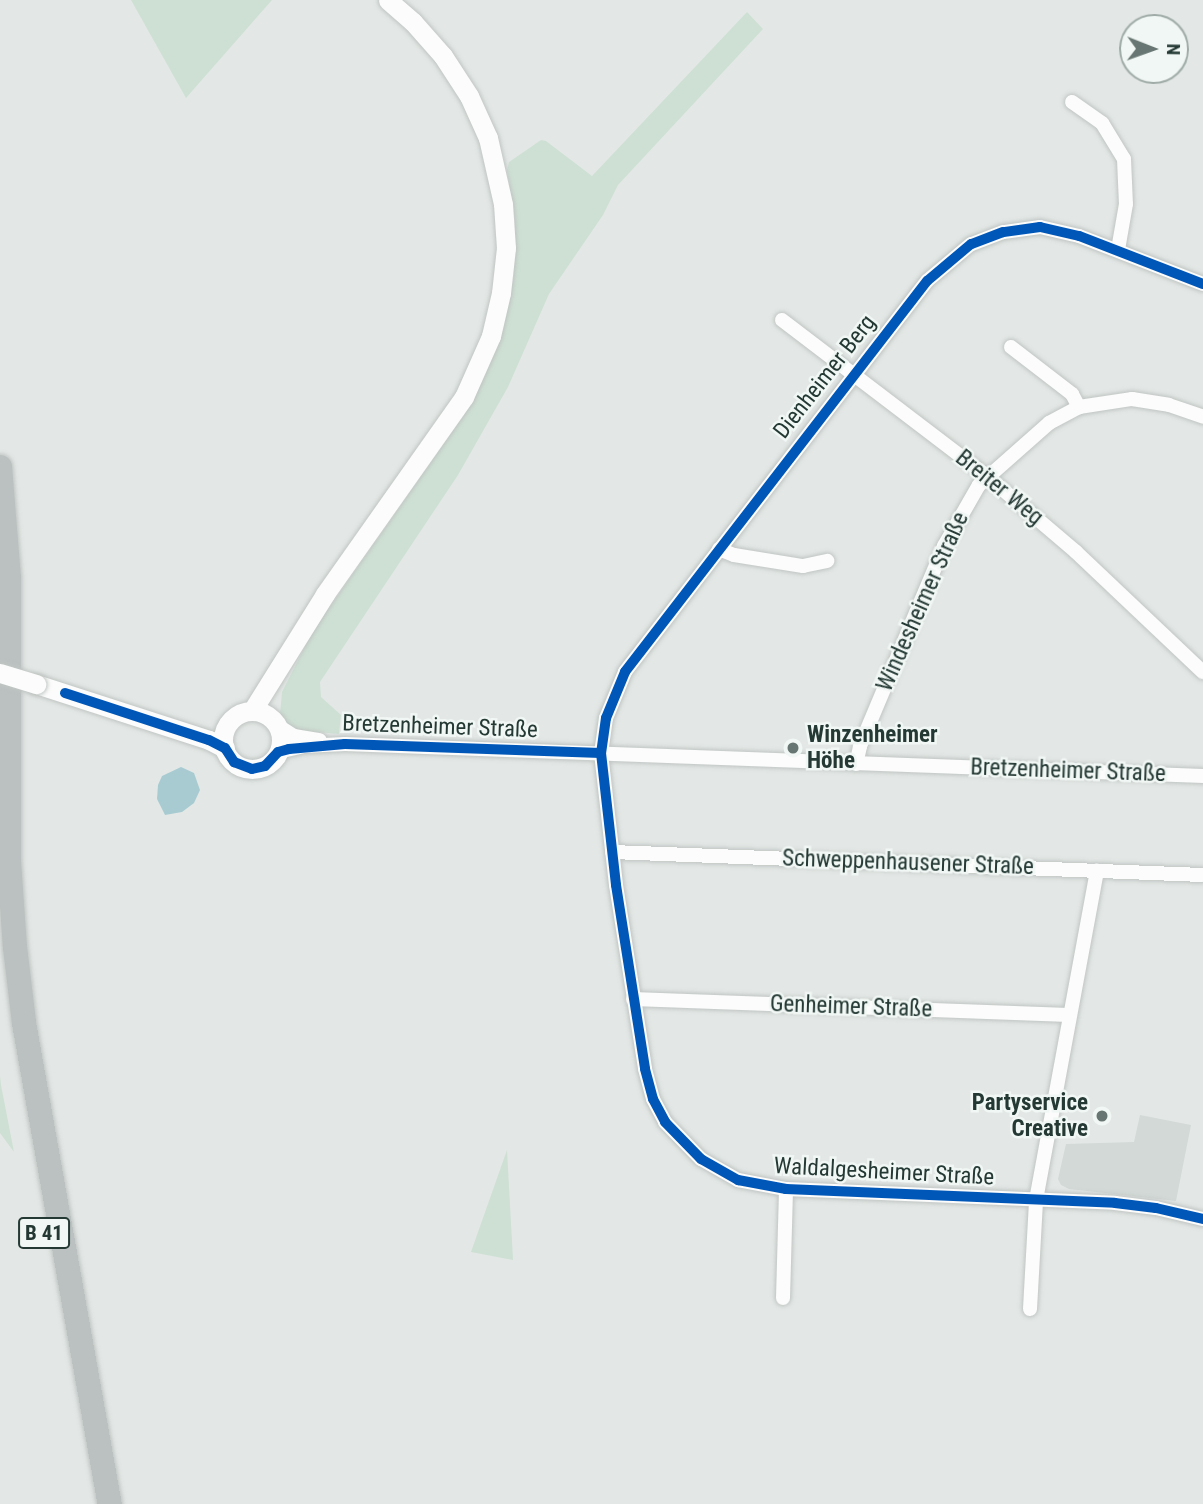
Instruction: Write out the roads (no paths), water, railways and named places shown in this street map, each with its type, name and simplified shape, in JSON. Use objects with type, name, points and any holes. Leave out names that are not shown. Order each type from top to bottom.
[{"type":"highway","name":"B 41","points":[[0,467],[9,578],[9,862],[15,947],[24,1023],[110,1504]]},
{"type":"highway","name":"B 41","points":[[0,961],[15,1065],[93,1504]]},
{"type":"street","points":[[252,711],[293,644],[464,397],[487,346],[501,293],[506,248],[504,215],[500,182],[488,138],[469,96],[443,57],[413,22],[388,0]]},
{"type":"street","points":[[1072,102],[1102,123],[1124,159],[1126,204],[1118,250]]},
{"type":"street","name":"Dienheimer Berg","points":[[601,753],[606,718],[625,672],[927,281],[971,244],[1003,232],[1040,227],[1118,250],[1203,284]]},
{"type":"street","name":"Breiter Weg","points":[[782,320],[988,477],[1076,552],[1203,672]]},
{"type":"street","points":[[1011,347],[1072,394],[1079,407]]},
{"type":"street","name":"Windesheimer Straße","points":[[856,764],[860,746],[944,546],[970,499],[988,477],[1049,423],[1079,407],[1110,401],[1150,401],[1203,417]]},
{"type":"street","points":[[719,549],[734,555],[803,566],[827,561]]},
{"type":"street","points":[[0,673],[174,728],[225,748],[234,762],[252,769],[270,762],[278,752],[281,739],[274,722],[277,686],[293,644]]},
{"type":"street","points":[[174,728],[206,731],[227,726],[237,715],[252,711],[274,722]]},
{"type":"street","name":"Bretzenheimer Straße","points":[[274,722],[294,736],[345,744]]},
{"type":"street","points":[[225,748],[227,726]]},
{"type":"street","name":"Bretzenheimer Straße","points":[[278,752],[345,744],[1203,776]]},
{"type":"street","name":"Waldalgesheimer Straße","points":[[601,753],[633,999],[648,1079],[653,1099],[665,1122],[691,1151],[719,1170],[749,1183],[786,1189],[1141,1206],[1203,1219]]},
{"type":"street","name":"Schweppenhausener Straße","points":[[612,852],[1203,875]]},
{"type":"street","points":[[1030,1309],[1036,1200],[1097,871]]},
{"type":"street","name":"Genheimer Straße","points":[[633,999],[1069,1015]]},
{"type":"street","name":"Waldalgesheimer Straße","points":[[783,1298],[786,1189]]},
{"type":"water","points":[[181,767],[194,773],[200,790],[194,803],[182,812],[165,815],[157,799],[158,785],[162,776]]},
{"type":"place","name":"Winzenheimer Höhe","points":[[793,748]]},
{"type":"place","name":"Partyservice Creative","points":[[1102,1116]]}]
